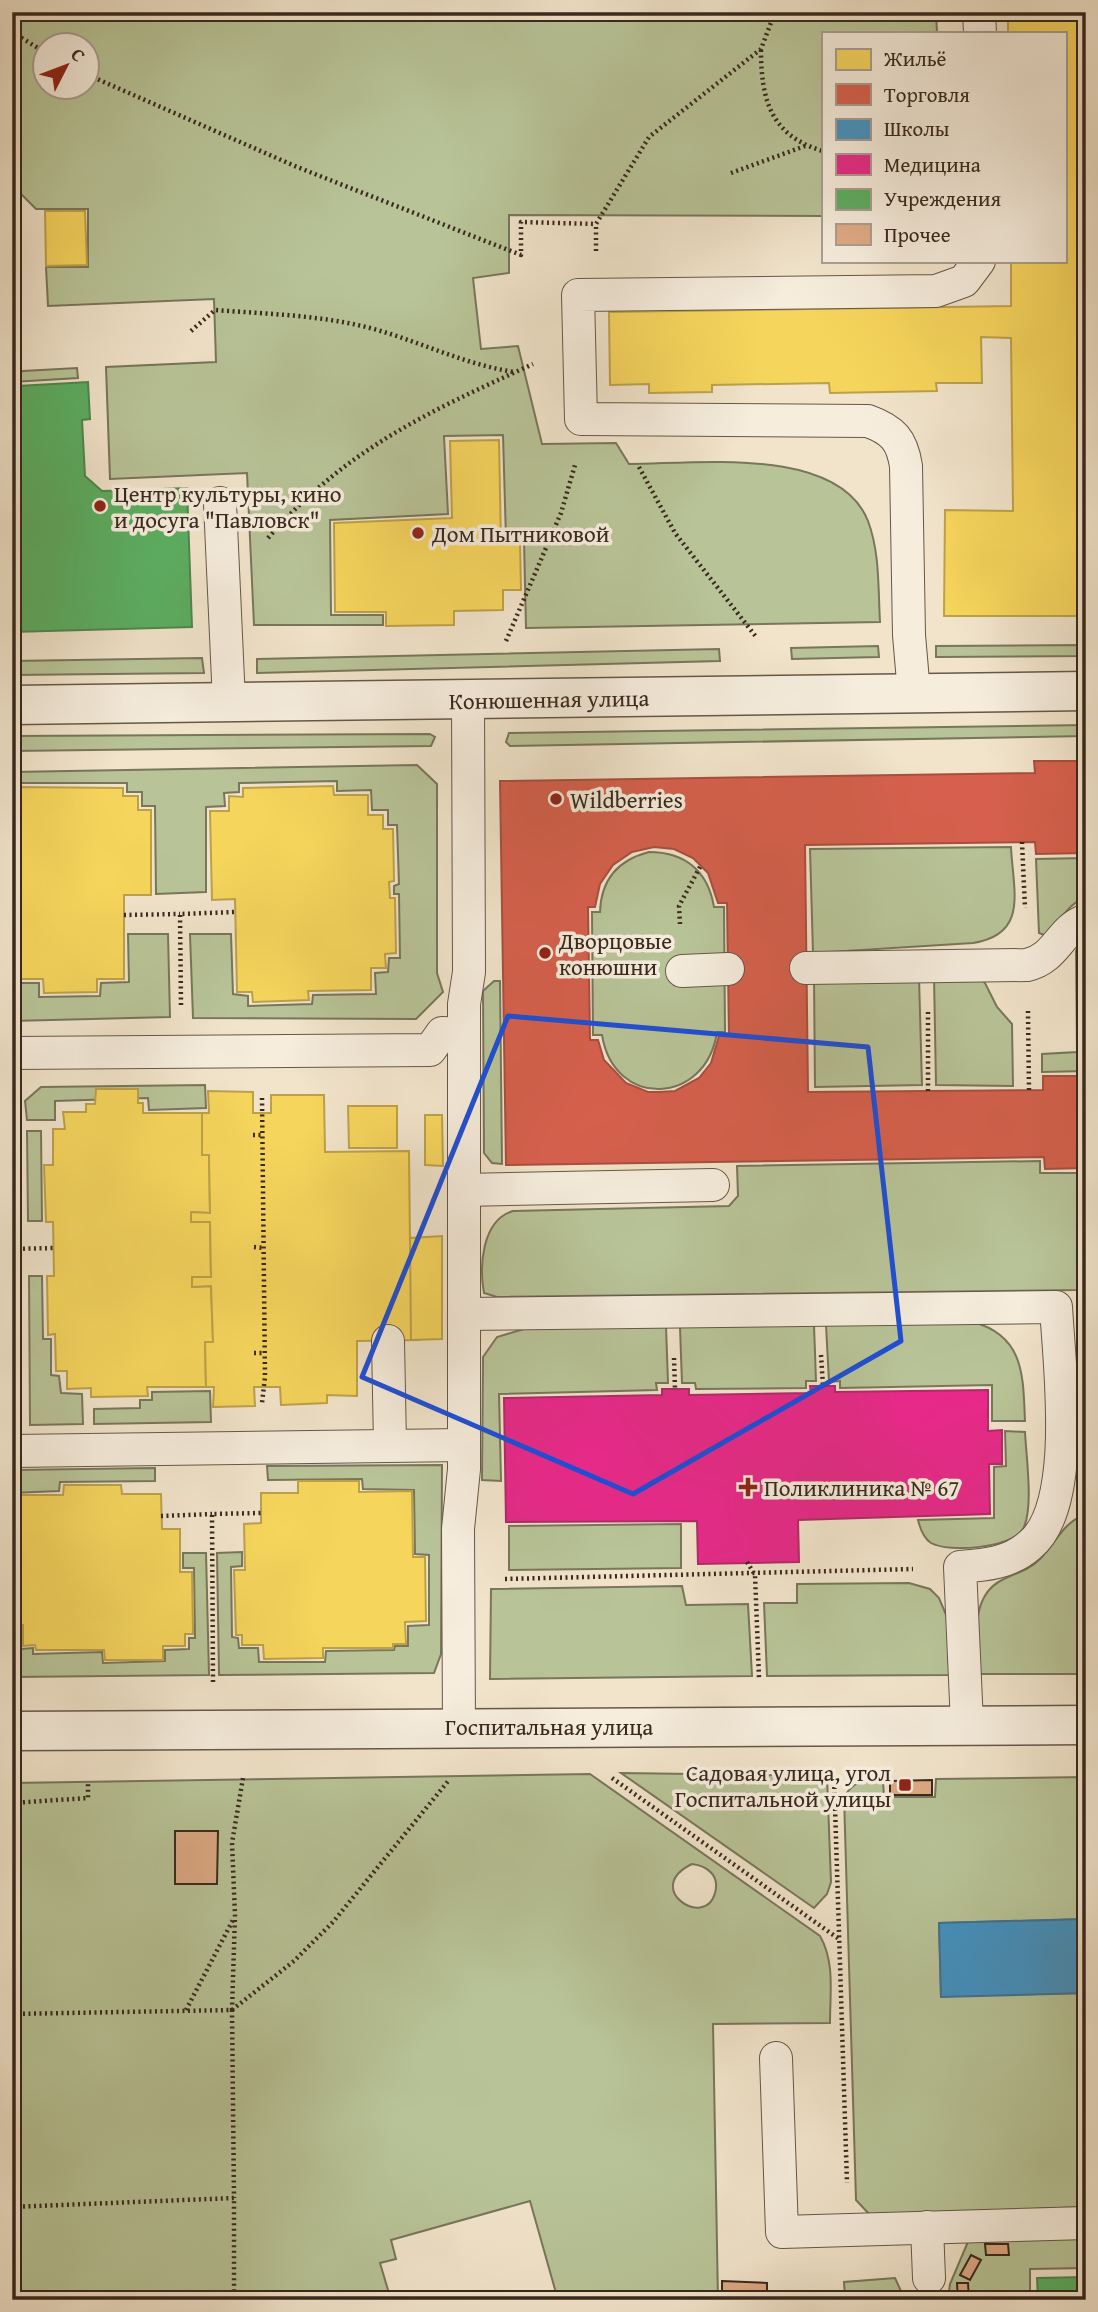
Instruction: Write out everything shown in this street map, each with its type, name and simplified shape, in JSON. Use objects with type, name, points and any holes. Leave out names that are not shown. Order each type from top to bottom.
[{"type":"street","name":"Конюшенная улица","points":[[12,705],[1086,691]]},
{"type":"street","name":"Госпитальная улица","points":[[12,1731],[1086,1725]]},
{"type":"lane","points":[[979,12],[980,32]]},
{"type":"lane","points":[[914,693],[909,635],[906,466],[899,440],[888,428],[868,421],[581,419],[578,295],[936,291],[964,281],[978,262]]},
{"type":"lane","points":[[220,503],[229,702]]},
{"type":"lane","points":[[459,1727],[459,1579],[464,1445],[463,1034],[469,972],[468,700]]},
{"type":"lane","points":[[806,968],[1040,962],[1053,952],[1073,924],[1086,920]]},
{"type":"lane","points":[[682,971],[728,969]]},
{"type":"lane","points":[[12,1053],[430,1050],[442,1033],[463,1034]]},
{"type":"lane","points":[[464,1190],[713,1185]]},
{"type":"lane","points":[[464,1314],[1056,1307],[1062,1447],[1053,1503],[1043,1529],[1033,1544],[1021,1553],[995,1564],[960,1567],[967,1724]]},
{"type":"lane","points":[[388,1341],[390,1446]]},
{"type":"lane","points":[[12,1451],[464,1445]]},
{"type":"lane","points":[[775,2059],[782,2232],[1086,2224]]},
{"type":"lane","points":[[927,2227],[929,2278]]},
{"type":"path","points":[[775,12],[761,50],[761,86],[770,107],[790,137],[822,151]]},
{"type":"path","points":[[12,32],[32,44]]},
{"type":"path","points":[[102,81],[297,167],[521,255],[521,222],[596,224],[649,137],[761,50]]},
{"type":"path","points":[[731,173],[806,145]]},
{"type":"path","points":[[191,331],[215,310],[310,317],[367,327],[401,337],[460,361],[514,372]]},
{"type":"path","points":[[225,591],[286,517],[351,458],[405,425],[578,343]]},
{"type":"path","points":[[506,641],[561,513],[580,443],[581,419]]},
{"type":"path","points":[[614,420],[675,533],[757,638]]},
{"type":"path","points":[[682,971],[679,906],[701,865]]},
{"type":"path","points":[[124,915],[235,912]]},
{"type":"path","points":[[180,914],[181,1014]]},
{"type":"path","points":[[928,966],[928,1090]]},
{"type":"path","points":[[262,1092],[265,1353],[262,1388]]},
{"type":"path","points":[[253,1135],[262,1135]]},
{"type":"path","points":[[254,1247],[264,1248]]},
{"type":"path","points":[[12,1249],[54,1248]]},
{"type":"path","points":[[12,1284],[13,1417]]},
{"type":"path","points":[[254,1353],[265,1353]]},
{"type":"path","points":[[161,1516],[261,1513]]},
{"type":"path","points":[[212,1514],[213,1675]]},
{"type":"path","points":[[747,1562],[755,1575],[760,1686]]},
{"type":"path","points":[[459,1579],[755,1575],[960,1567]]},
{"type":"path","points":[[834,1766],[849,2230]]},
{"type":"path","points":[[234,2300],[232,2010],[235,1915],[232,1843],[244,1770]]},
{"type":"path","points":[[12,1803],[88,1798],[88,1771]]},
{"type":"path","points":[[608,1776],[840,1940]]},
{"type":"path","points":[[12,2014],[232,2010],[294,1961],[333,1922],[450,1778]]},
{"type":"path","points":[[186,2010],[235,1915]]},
{"type":"path","points":[[12,2207],[234,2198]]},
{"type":"highlighted area","points":[[508,1016],[868,1047],[901,1341],[633,1494],[362,1377]]},
{"type":"green space","points":[[12,12],[936,12],[937,32],[822,32],[822,216],[509,215],[509,273],[473,278],[481,349],[518,346],[542,444],[616,443],[629,464],[762,464],[796,470],[827,480],[852,497],[868,521],[877,558],[880,622],[526,628],[524,540],[506,539],[503,435],[444,436],[448,514],[330,520],[331,615],[383,615],[383,625],[254,625],[247,473],[110,479],[106,367],[216,362],[214,299],[48,306],[46,267],[88,267],[88,209],[36,209],[20,193],[16,180]]},
{"type":"green space","points":[[77,368],[78,378],[12,382],[12,376],[23,371]]},
{"type":"green space","points":[[1086,645],[1086,656],[936,657],[936,646]]},
{"type":"green space","points":[[878,646],[879,657],[792,659],[791,648]]},
{"type":"green space","points":[[719,649],[720,661],[257,673],[257,659]]},
{"type":"green space","points":[[202,658],[204,673],[12,675],[12,661]]},
{"type":"green space","points":[[1086,725],[1086,736],[510,746],[506,742],[509,733]]},
{"type":"green space","points":[[430,734],[435,737],[431,746],[12,751],[12,736]]},
{"type":"green space","points":[[417,765],[437,784],[437,973],[443,992],[416,1019],[193,1018],[190,934],[231,934],[233,994],[248,996],[248,1006],[312,1004],[313,995],[376,994],[375,973],[388,972],[389,958],[400,958],[399,894],[394,894],[394,886],[399,884],[397,825],[388,825],[388,810],[372,810],[371,790],[337,791],[337,781],[239,783],[239,792],[224,793],[225,806],[206,807],[206,892],[156,894],[155,806],[142,806],[142,792],[127,792],[127,783],[12,783],[12,772]]},
{"type":"green space","points":[[1011,847],[1014,908],[1003,930],[991,938],[973,943],[813,953],[810,849]]},
{"type":"green space","points":[[649,852],[674,856],[693,866],[706,883],[714,907],[724,907],[725,1032],[717,1032],[709,1056],[696,1074],[679,1085],[660,1089],[641,1086],[623,1076],[610,1059],[602,1035],[593,1035],[592,912],[600,912],[604,890],[613,873],[628,860]]},
{"type":"green space","points":[[1086,858],[1086,897],[1073,905],[1044,935],[1039,933],[1036,859]]},
{"type":"green space","points":[[128,934],[168,934],[170,1017],[12,1021],[12,963],[13,983],[39,983],[39,997],[100,996],[101,983],[129,982]]},
{"type":"green space","points":[[1086,940],[1086,1071],[1042,1072],[1042,1054],[1077,1052],[1076,951],[1079,944]]},
{"type":"green space","points":[[934,976],[979,977],[985,983],[997,1007],[1012,1024],[1013,1086],[936,1085]]},
{"type":"green space","points":[[814,977],[919,977],[922,1085],[815,1087]]},
{"type":"green space","points":[[494,981],[500,981],[502,1164],[492,1163],[484,1153],[483,991]]},
{"type":"green space","points":[[205,1085],[206,1108],[149,1110],[148,1098],[55,1101],[55,1120],[27,1120],[25,1101],[41,1087]]},
{"type":"green space","points":[[27,1131],[41,1131],[42,1221],[28,1221]]},
{"type":"green space","points":[[1040,1161],[1040,1173],[1086,1173],[1086,1242],[1079,1267],[1078,1290],[497,1297],[484,1293],[482,1270],[485,1245],[495,1224],[513,1211],[729,1206],[738,1196],[737,1166]]},
{"type":"green space","points":[[29,1276],[42,1276],[43,1339],[51,1339],[51,1375],[59,1376],[61,1393],[82,1394],[83,1424],[30,1425]]},
{"type":"green space","points":[[973,1322],[990,1328],[1012,1348],[1021,1374],[1025,1421],[992,1421],[992,1385],[840,1388],[840,1381],[829,1382],[826,1325]]},
{"type":"green space","points":[[814,1325],[816,1381],[806,1381],[806,1388],[696,1389],[695,1383],[682,1383],[680,1327]]},
{"type":"green space","points":[[666,1326],[668,1383],[656,1383],[657,1390],[499,1394],[501,1481],[482,1480],[483,1357],[497,1337],[524,1329]]},
{"type":"green space","points":[[210,1391],[211,1422],[94,1424],[94,1409],[140,1408],[140,1400],[152,1400],[152,1392]]},
{"type":"green space","points":[[1005,1431],[1025,1432],[1029,1496],[1023,1529],[1007,1541],[980,1547],[951,1548],[928,1541],[918,1520],[994,1518],[994,1467],[1006,1466]]},
{"type":"green space","points":[[442,1465],[441,1654],[434,1673],[219,1675],[217,1553],[242,1552],[242,1566],[231,1567],[232,1637],[238,1638],[239,1648],[258,1648],[259,1662],[325,1662],[326,1651],[394,1650],[395,1646],[408,1646],[408,1626],[429,1625],[429,1555],[415,1554],[414,1490],[363,1489],[362,1479],[268,1480],[267,1466]]},
{"type":"green space","points":[[155,1468],[155,1481],[60,1482],[59,1491],[12,1493],[12,1470]]},
{"type":"green space","points":[[1086,1514],[1086,1674],[978,1674],[977,1622],[984,1598],[991,1588],[1002,1580],[1036,1563],[1071,1522]]},
{"type":"green space","points":[[681,1524],[681,1568],[509,1570],[509,1526]]},
{"type":"green space","points":[[183,1553],[206,1553],[209,1675],[12,1677],[12,1628],[20,1628],[21,1649],[33,1648],[33,1654],[102,1652],[103,1663],[165,1661],[165,1650],[189,1649],[189,1638],[195,1638],[194,1568],[183,1568]]},
{"type":"green space","points":[[909,1583],[930,1589],[939,1598],[947,1617],[950,1675],[767,1676],[764,1603],[797,1603],[797,1584]]},
{"type":"green space","points":[[682,1586],[686,1605],[748,1604],[752,1676],[490,1679],[491,1589]]},
{"type":"green space","points":[[621,1773],[827,1776],[831,1882],[827,1894],[814,1908]]},
{"type":"green space","points":[[590,1774],[820,1936],[830,1967],[830,2023],[713,2024],[718,2300],[558,2300],[530,2201],[391,2240],[396,2259],[380,2263],[391,2300],[12,2300],[12,1783]],"holes":[[[692,1864],[711,1872],[716,1881],[715,1893],[709,1903],[700,1907],[681,1901],[673,1884],[678,1874]]]},
{"type":"green space","points":[[1086,1777],[1086,1919],[939,1923],[941,1996],[1086,1993],[1086,2207],[870,2215],[856,2200],[844,1797],[856,1784],[870,1780],[883,1780],[884,1797],[935,1797],[936,1779]]},
{"type":"green space","points":[[1086,2235],[1086,2268],[1030,2269],[1030,2300],[948,2300],[950,2284],[970,2237]]},
{"type":"green space","points":[[895,2278],[905,2300],[845,2300],[844,2282]]},
{"type":"building: Жильё","points":[[1008,12],[1086,12],[1086,616],[944,616],[945,510],[1013,511],[1011,338],[981,337],[982,383],[936,383],[937,391],[830,393],[829,383],[712,385],[712,392],[649,393],[649,384],[610,385],[609,312],[1011,306],[1011,262],[1066,262],[1066,32],[1008,32]]},
{"type":"building: Жильё","points":[[45,211],[85,211],[87,265],[46,266]]},
{"type":"building: Жильё","name":"Дом Пытниковой","points":[[499,440],[501,544],[520,543],[521,590],[503,590],[503,610],[454,611],[454,625],[386,626],[386,612],[335,612],[334,523],[452,518],[450,441]]},
{"type":"building: Жильё","points":[[333,786],[334,795],[368,795],[368,815],[383,815],[383,829],[393,829],[394,881],[389,882],[390,898],[395,898],[396,953],[385,954],[386,968],[371,968],[371,990],[308,991],[309,1000],[253,1002],[252,992],[237,992],[235,899],[212,900],[210,811],[229,811],[229,796],[243,797],[243,788]]},
{"type":"building: Жильё","points":[[16,787],[123,788],[123,796],[138,796],[138,810],[151,810],[151,895],[124,895],[124,979],[97,979],[97,992],[44,993],[43,979],[18,979],[17,895],[12,895],[12,796],[16,796]]},
{"type":"building: Жильё","points":[[96,1089],[138,1089],[138,1103],[143,1103],[143,1113],[202,1113],[202,1155],[209,1155],[210,1213],[191,1212],[191,1222],[210,1222],[211,1277],[192,1277],[192,1287],[211,1286],[213,1342],[205,1342],[206,1387],[147,1387],[148,1396],[91,1397],[91,1388],[67,1389],[67,1371],[56,1371],[55,1334],[48,1335],[47,1276],[54,1276],[53,1222],[46,1222],[44,1165],[53,1165],[53,1129],[65,1129],[63,1112],[86,1112],[86,1104],[95,1104]]},
{"type":"building: Жильё","points":[[208,1091],[253,1092],[253,1113],[271,1113],[271,1095],[324,1095],[325,1152],[409,1151],[410,1243],[418,1243],[419,1340],[357,1341],[357,1396],[327,1395],[327,1403],[281,1405],[280,1387],[254,1387],[255,1406],[213,1407],[214,1387],[206,1387],[205,1342],[213,1342],[211,1286],[192,1287],[192,1277],[211,1277],[210,1222],[191,1222],[191,1212],[210,1213],[209,1155],[202,1155],[202,1113],[209,1113]]},
{"type":"building: Жильё","points":[[348,1106],[397,1106],[397,1148],[349,1148]]},
{"type":"building: Жильё","points":[[425,1115],[442,1115],[443,1166],[425,1165]]},
{"type":"building: Жильё","points":[[442,1236],[442,1339],[411,1340],[410,1238]]},
{"type":"building: Жильё","points":[[298,1481],[359,1481],[359,1492],[412,1491],[413,1557],[425,1557],[426,1621],[405,1622],[406,1644],[393,1644],[393,1648],[323,1648],[323,1658],[264,1659],[263,1645],[242,1645],[242,1635],[236,1635],[234,1570],[245,1570],[244,1524],[261,1523],[261,1493],[298,1493]]},
{"type":"building: Жильё","points":[[64,1485],[121,1485],[122,1494],[161,1494],[162,1529],[180,1529],[180,1572],[192,1572],[193,1634],[185,1634],[185,1646],[163,1646],[163,1660],[105,1660],[104,1650],[36,1650],[35,1645],[23,1646],[23,1625],[12,1625],[12,1495],[63,1495]]},
{"type":"building: Торговля","name":"Дворцовые конюшни","points":[[1034,761],[1086,761],[1086,853],[1036,854],[1035,842],[805,845],[808,1092],[1043,1090],[1043,1076],[1086,1076],[1086,1168],[1045,1169],[1044,1157],[506,1165],[500,781],[1035,773]],"holes":[[[654,847],[674,849],[693,858],[708,873],[718,903],[727,903],[729,1036],[719,1036],[711,1063],[699,1078],[675,1091],[648,1092],[626,1083],[604,1060],[598,1040],[590,1040],[588,907],[595,907],[600,884],[613,865],[632,852]]]},
{"type":"building: Школы","points":[[1086,1919],[1086,1993],[941,1997],[939,1923]]},
{"type":"building: Медицина","name":"Поликлиника № 67","points":[[810,1386],[835,1386],[835,1392],[988,1390],[988,1431],[1002,1430],[1002,1464],[989,1464],[990,1514],[798,1520],[799,1562],[698,1564],[697,1521],[506,1522],[504,1398],[662,1395],[662,1389],[689,1389],[689,1395],[811,1393]]},
{"type":"building: Учреждения","name":"Центр культуры, кино и досуга \"Павловск\"","points":[[88,382],[90,419],[82,420],[85,476],[102,491],[187,488],[192,627],[12,632],[12,458],[21,454],[18,386]]},
{"type":"building: Учреждения","points":[[1086,2277],[1086,2300],[1038,2300],[1037,2278]]},
{"type":"building: Прочее","points":[[932,1780],[932,1795],[890,1795],[890,1781]]},
{"type":"building: Прочее","points":[[175,1831],[218,1831],[217,1884],[175,1884]]},
{"type":"building: Прочее","points":[[12,1936],[19,1937],[19,1989],[12,1989]]},
{"type":"building: Прочее","points":[[985,2244],[1008,2244],[1009,2255],[986,2255]]},
{"type":"building: Прочее","points":[[971,2255],[981,2260],[970,2280],[960,2275]]},
{"type":"building: Прочее","points":[[722,2281],[767,2283],[767,2300],[722,2300]]},
{"type":"building: Прочее","points":[[957,2283],[968,2283],[969,2300],[958,2300]]},
{"type":"place","name":"Центр культуры, кино и досуга \"Павловск\"","points":[[100,506]]},
{"type":"place","name":"Дом Пытниковой","points":[[418,533]]},
{"type":"place","name":"Wildberries","points":[[556,799]]},
{"type":"place","name":"Дворцовые конюшни","points":[[545,953]]},
{"type":"place","name":"Поликлиника № 67","points":[[748,1487]]},
{"type":"place","name":"Садовая улица, угол Госпитальной улицы","points":[[905,1785]]}]
